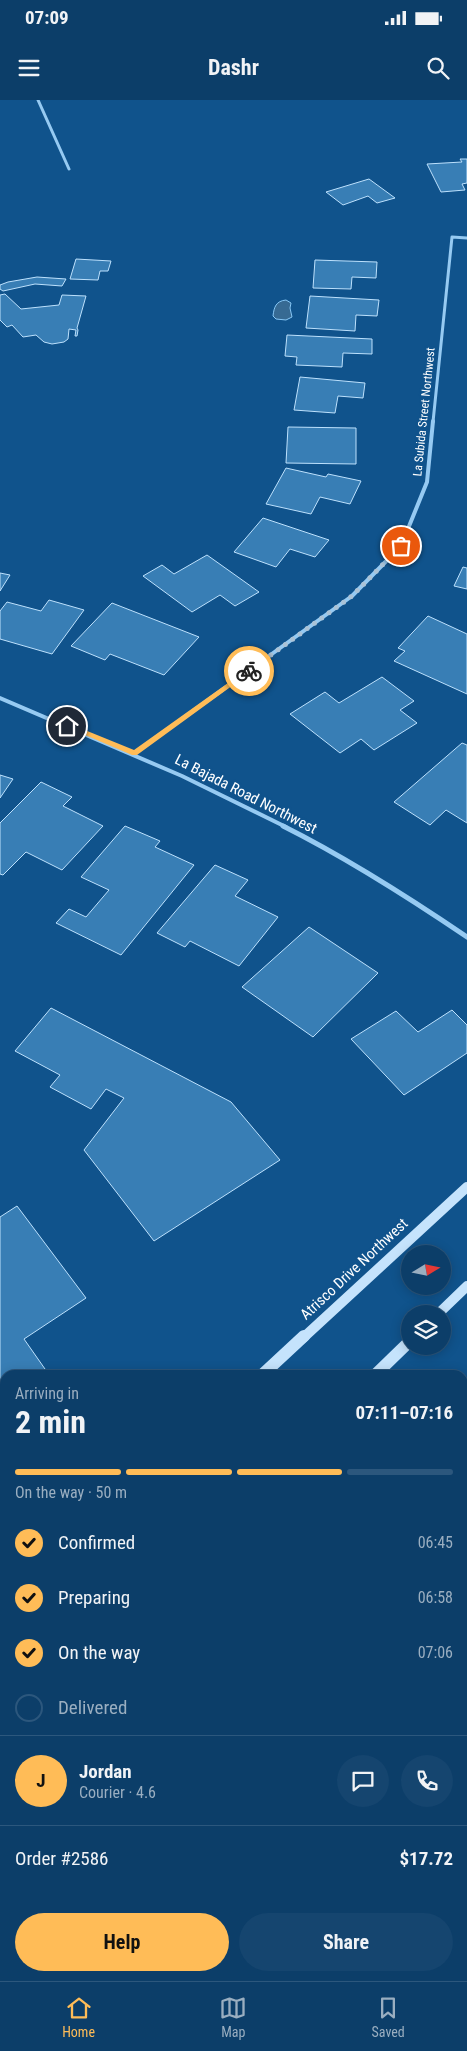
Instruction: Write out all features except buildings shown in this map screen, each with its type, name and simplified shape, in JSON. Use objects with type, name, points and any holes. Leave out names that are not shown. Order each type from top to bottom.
[{"type":"main road","name":"Atrisco Drive Northwest","points":[[267,1370],[467,1187]]},
{"type":"main road","points":[[447,1305],[467,1286]]},
{"type":"main road","points":[[379,1370],[401,1350]]},
{"type":"street","points":[[38,100],[69,169]]},
{"type":"street","name":"La Subida Street Northwest","points":[[135,753],[352,596],[401,546],[428,482],[452,237],[467,238]]},
{"type":"street","name":"La Bajada Road Northwest","points":[[0,698],[135,753],[312,841],[426,908],[467,937]]},
{"type":"shaded area","points":[[286,300],[291,303],[292,317],[286,320],[276,319],[273,316],[275,307],[278,303]]},
{"type":"way so far","points":[[249,671],[352,596],[401,546]]},
{"type":"route","points":[[67,726],[135,753],[249,671]]}]
